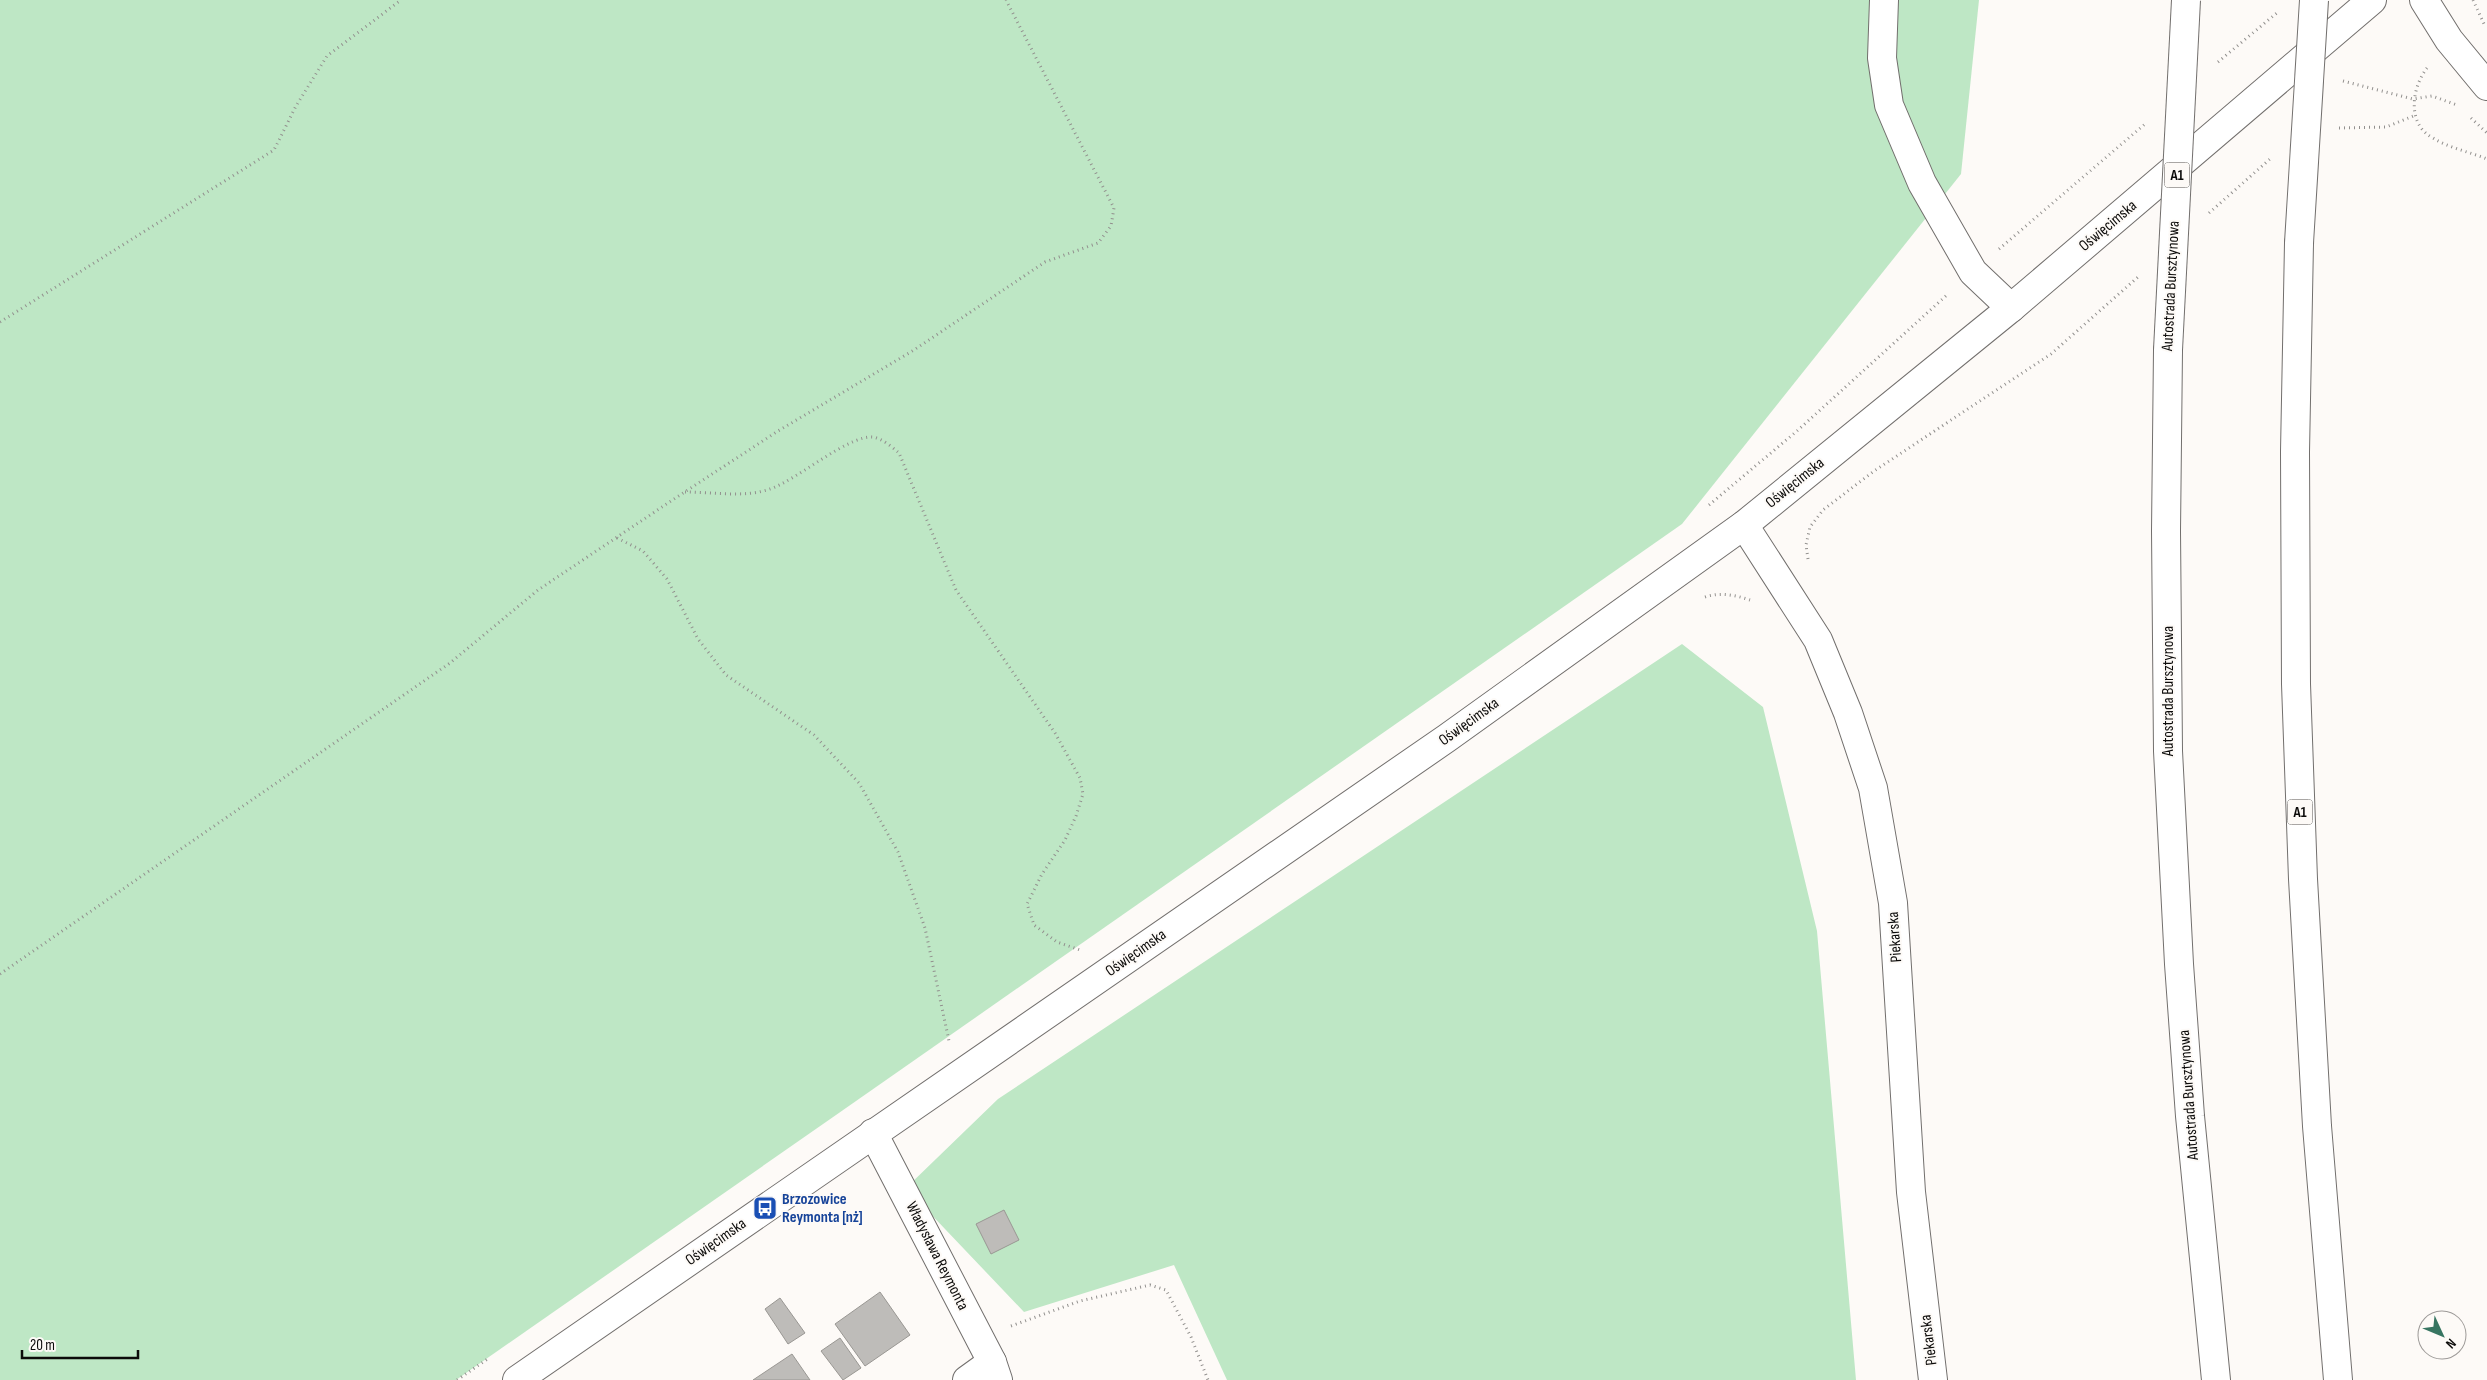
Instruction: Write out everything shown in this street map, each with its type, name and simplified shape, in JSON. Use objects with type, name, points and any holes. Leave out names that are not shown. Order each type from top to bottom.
[{"type":"main road","points":[[1884,0],[1882,58],[1889,105],[1922,184],[1973,272],[2012,308]]},
{"type":"main road","name":"Autostrada Bursztynowa","points":[[2186,0],[2168,350],[2166,531],[2168,751],[2179,964],[2190,1116],[2216,1380]]},
{"type":"main road","name":"A1","points":[[2314,0],[2299,243],[2295,452],[2296,704],[2303,879],[2317,1126],[2338,1380]]},
{"type":"main road","name":"Oświęcimska","points":[[517,1380],[1447,738],[1744,525],[2012,308],[2372,0]]},
{"type":"main road","points":[[2424,0],[2449,40],[2487,86]]},
{"type":"main road","name":"Piekarska","points":[[1744,525],[1818,640],[1848,713],[1873,788],[1893,903],[1911,1192],[1933,1380]]},
{"type":"main road","name":"Władysława Reymonta","points":[[873,1133],[980,1338],[995,1371]]},
{"type":"main road","points":[[967,1380],[995,1371]]},
{"type":"path","points":[[0,322],[274,150],[296,106],[327,56],[401,0]]},
{"type":"path","points":[[0,974],[450,663],[538,590],[685,492],[778,431],[914,350],[1045,262],[1098,243],[1112,226],[1114,208],[1006,0]]},
{"type":"path","points":[[2472,0],[2482,22]]},
{"type":"path","points":[[2218,63],[2285,6]]},
{"type":"path","points":[[2286,74],[2352,82],[2413,99],[2432,96],[2457,105],[2463,110]]},
{"type":"path","points":[[2419,78],[2413,99],[2416,116],[2432,138],[2487,159]]},
{"type":"path","points":[[2333,128],[2386,127],[2416,116]]},
{"type":"path","points":[[2469,116],[2487,133]]},
{"type":"path","points":[[1702,511],[1797,431],[1973,272],[2150,120]]},
{"type":"path","points":[[2205,217],[2277,152]]},
{"type":"path","points":[[1809,567],[1806,544],[1810,527],[1823,510],[1874,471],[2051,354],[2141,275]]},
{"type":"path","points":[[685,492],[743,493],[770,489],[849,444],[872,437],[889,444],[899,453],[956,590],[1055,733],[1080,778],[1083,794],[1076,816],[1065,840],[1042,874],[1027,904],[1034,925],[1057,942],[1081,950],[1073,956]]},
{"type":"path","points":[[617,538],[643,550],[667,579],[698,639],[726,675],[814,735],[858,782],[898,852],[925,928],[949,1041]]},
{"type":"path","points":[[941,1047],[956,1036]]},
{"type":"path","points":[[980,1338],[1080,1301],[1150,1284],[1166,1290],[1191,1337],[1208,1380]]},
{"type":"path","points":[[457,1380],[497,1352]]},
{"type":"green space","points":[[0,0],[1979,0],[1961,174],[1682,524],[456,1380],[0,1380]]},
{"type":"green space","points":[[1682,644],[1763,707],[1817,931],[1856,1380],[1227,1380],[1174,1265],[1024,1312],[906,1188],[998,1099]]},
{"type":"building","points":[[1004,1210],[1019,1240],[991,1254],[976,1224]]},
{"type":"building","points":[[880,1292],[910,1335],[865,1366],[835,1324]]},
{"type":"building","points":[[780,1298],[805,1333],[788,1344],[765,1309]]},
{"type":"building","points":[[840,1338],[861,1368],[843,1380],[821,1351]]},
{"type":"building","points":[[792,1354],[810,1380],[753,1380]]},
{"type":"place","name":"Brzozowice Reymonta [nż]","points":[[765,1208]]}]
